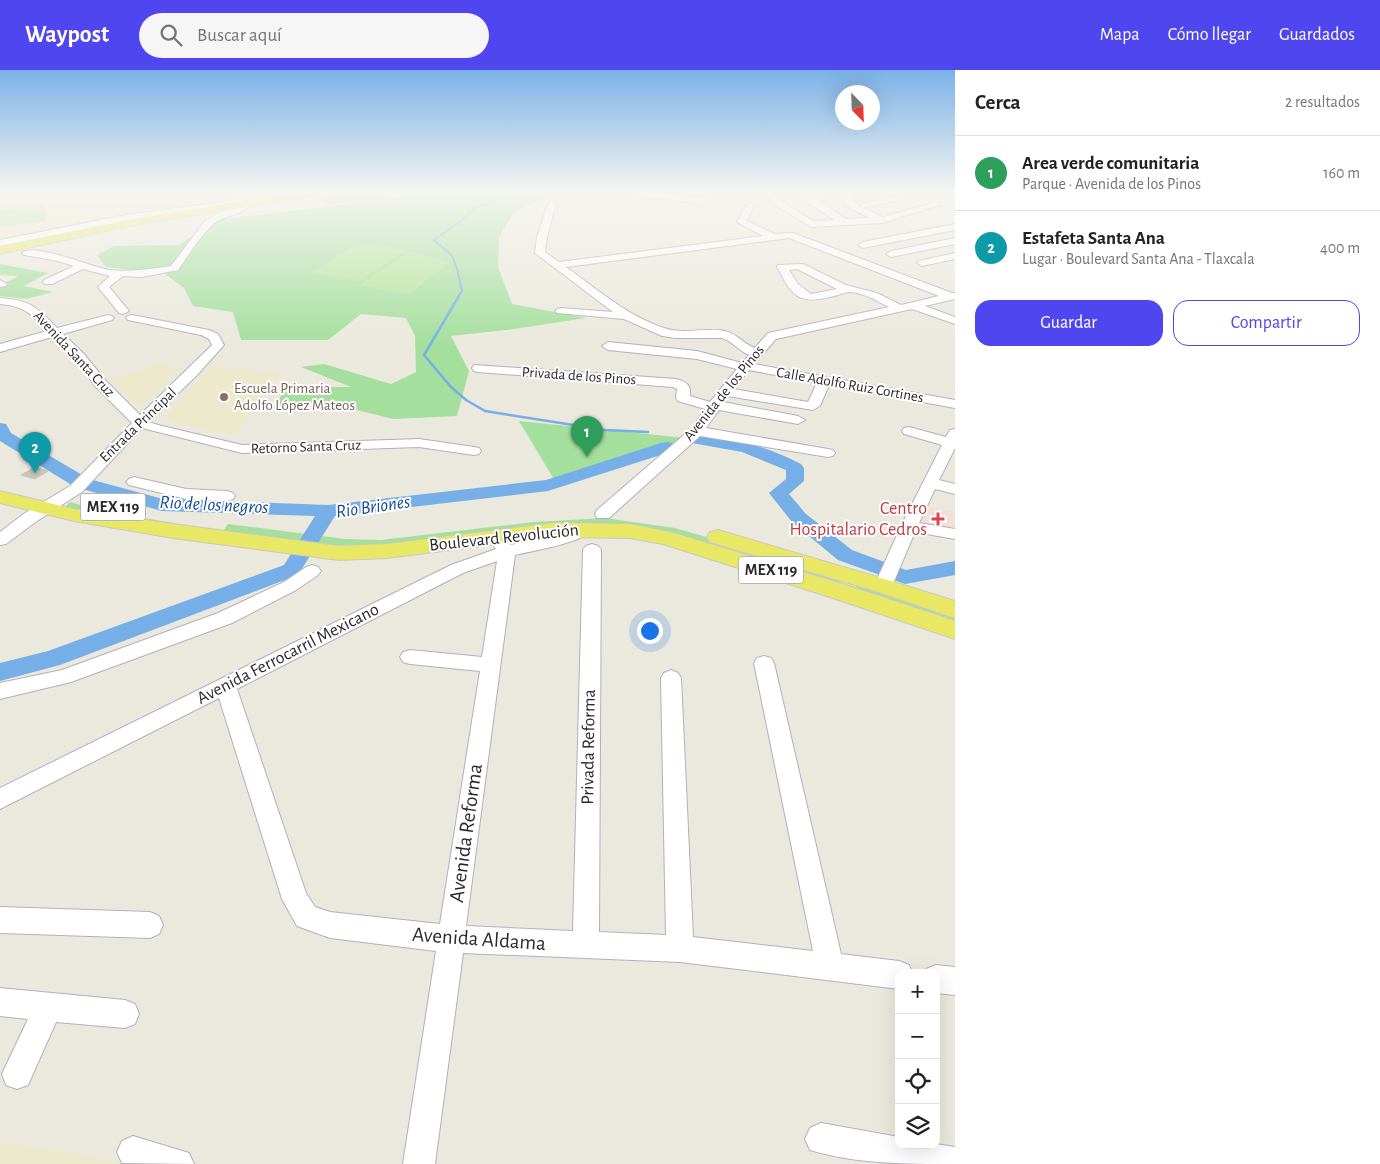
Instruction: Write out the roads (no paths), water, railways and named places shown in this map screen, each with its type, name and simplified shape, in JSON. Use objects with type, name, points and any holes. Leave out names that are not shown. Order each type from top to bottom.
[{"type":"main road","points":[[0,247],[27,242]]},
{"type":"main road","name":"MEX 119","points":[[0,482],[62,497],[74,515],[178,525],[343,545]]},
{"type":"main road","name":"MEX 119","points":[[0,497],[62,497]]},
{"type":"main road","name":"Boulevard Revolución","points":[[343,545],[571,515],[603,514],[628,516],[677,525],[844,583],[955,630]]},
{"type":"main road","name":"Boulevard Revolución","points":[[343,545],[387,551],[500,544],[544,531],[630,531],[666,538],[844,583],[888,576],[955,610]]},
{"type":"street","points":[[71,242],[27,253],[60,258],[96,269]]},
{"type":"street","points":[[48,282],[96,269],[158,272],[174,268],[194,242]]},
{"type":"street","points":[[541,242],[540,253],[626,316],[662,332],[676,334],[723,334],[732,337],[743,348],[756,353]]},
{"type":"street","points":[[558,265],[739,242]]},
{"type":"street","points":[[809,242],[953,296]]},
{"type":"street","points":[[863,245],[879,242]]},
{"type":"street","points":[[891,254],[946,242]]},
{"type":"street","points":[[922,270],[955,256]]},
{"type":"street","points":[[148,263],[178,264]]},
{"type":"street","points":[[850,289],[806,298],[800,295],[782,266],[799,266],[850,289],[873,295],[899,308]]},
{"type":"street","points":[[123,269],[103,287],[127,315],[192,330],[198,342]]},
{"type":"street","name":"Avenida de los Pinos","points":[[603,514],[698,430],[724,391],[772,336],[953,296]]},
{"type":"street","name":"Avenida Santa Cruz","points":[[0,301],[15,302],[34,310],[54,333],[80,357],[100,383],[140,423]]},
{"type":"street","points":[[914,305],[955,321]]},
{"type":"street","points":[[561,311],[626,316]]},
{"type":"street","points":[[0,348],[108,318]]},
{"type":"street","name":"Entrada Principal","points":[[0,540],[62,497],[93,470],[210,355],[218,345],[214,337],[205,332],[192,330]]},
{"type":"street","name":"Calle Adolfo Ruiz Cortines","points":[[608,346],[697,355],[745,366],[955,404]]},
{"type":"street","name":"Privada de los Pinos","points":[[478,368],[681,384],[684,387],[683,398]]},
{"type":"street","points":[[724,391],[813,406],[824,381]]},
{"type":"street","points":[[683,398],[714,406],[798,420]]},
{"type":"street","name":"Retorno Santa Cruz","points":[[140,423],[234,448],[419,443],[474,451]]},
{"type":"street","points":[[698,430],[828,453]]},
{"type":"street","points":[[888,576],[909,526],[952,442],[909,432]]},
{"type":"street","points":[[134,482],[186,494],[227,496]]},
{"type":"street","points":[[931,483],[955,489]]},
{"type":"street","points":[[909,526],[955,534]]},
{"type":"street","name":"Avenida Reforma","points":[[419,1164],[491,664],[500,544]]},
{"type":"street","name":"Avenida Ferrocarril Mexicano","points":[[0,798],[457,569],[500,544]]},
{"type":"street","name":"Privada Reforma","points":[[586,945],[592,550]]},
{"type":"street","points":[[0,691],[64,677],[225,618],[290,586],[312,571]]},
{"type":"street","points":[[410,657],[491,664]]},
{"type":"street","points":[[764,663],[830,967]]},
{"type":"street","points":[[671,678],[680,949]]},
{"type":"street","name":"Avenida Aldama","points":[[226,685],[295,899],[306,917],[330,925],[451,939],[680,949],[895,975]]},
{"type":"street","points":[[0,920],[150,925]]},
{"type":"street","points":[[940,979],[955,981]]},
{"type":"street","points":[[0,1002],[125,1014]]},
{"type":"street","points":[[17,1074],[48,1007]]},
{"type":"street","points":[[821,1139],[955,1163]]},
{"type":"street","points":[[133,1152],[178,1164]]},
{"type":"waterway","points":[[436,242],[452,256],[462,291],[458,297]]},
{"type":"waterway","points":[[459,296],[424,355],[451,387],[466,400],[485,411],[605,430],[648,432]]},
{"type":"waterway","name":"Rio de los negros","points":[[0,428],[4,436],[82,483],[162,505],[328,511]]},
{"type":"waterway","name":"Rio Briones","points":[[698,439],[748,448],[795,468],[795,481],[778,493],[799,518],[845,555],[905,577],[955,568]]},
{"type":"waterway","name":"Rio Briones","points":[[328,511],[548,485],[667,447]]},
{"type":"waterway","name":"Rio Briones","points":[[0,672],[52,659],[291,570],[328,511]]},
{"type":"place","name":"Escuela Primaria Adolfo López Mateos","points":[[224,397]]},
{"type":"place","name":"Area verde comunitaria","points":[[587,457]]},
{"type":"place","name":"Estafeta Santa Ana","points":[[35,473]]},
{"type":"place","name":"Centro Hospitalario Cedros","points":[[938,519]]}]
